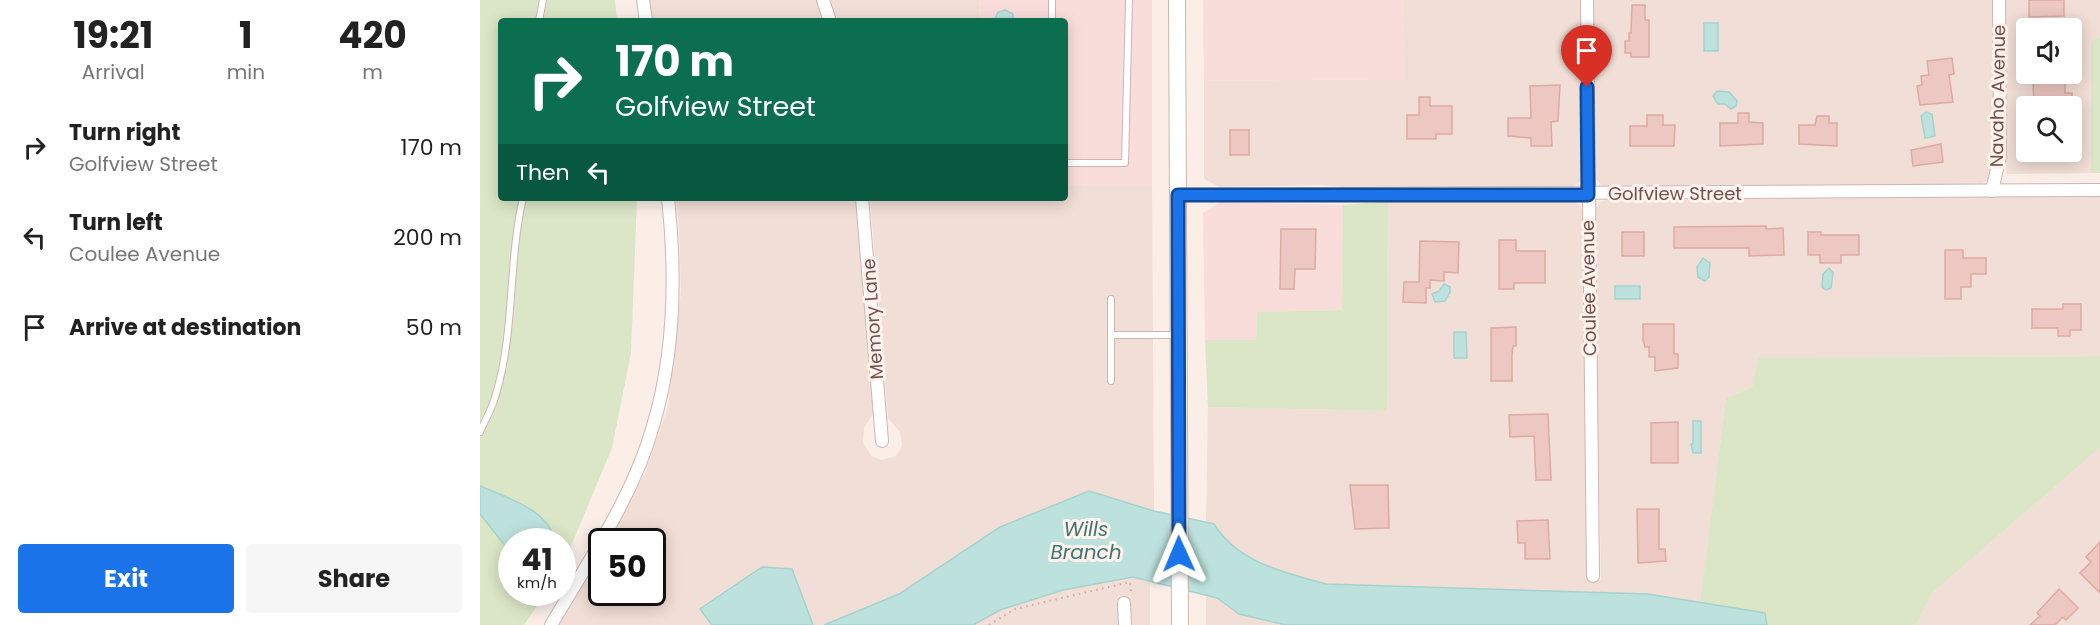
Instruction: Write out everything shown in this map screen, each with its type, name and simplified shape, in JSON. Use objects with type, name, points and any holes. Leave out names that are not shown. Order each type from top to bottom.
[{"type":"main road","points":[[1178,0],[1180,625]]},
{"type":"street","points":[[643,0],[646,18]]},
{"type":"street","points":[[823,0],[829,18]]},
{"type":"street","name":"Coulee Avenue","points":[[1587,0],[1593,576]]},
{"type":"street","name":"Navaho Avenue","points":[[1992,192],[2000,156],[1999,0]]},
{"type":"street","name":"Golfview Street","points":[[1178,195],[1588,195],[2100,190]]},
{"type":"street","points":[[551,625],[616,512],[653,427],[661,396],[674,276],[668,201]]},
{"type":"street","name":"Memory Lane","points":[[862,201],[882,441]]},
{"type":"street","points":[[1124,603],[1125,625]]},
{"type":"lane","points":[[540,18],[543,0]]},
{"type":"lane","points":[[1052,0],[1052,18]]},
{"type":"lane","points":[[1068,163],[1125,163],[1129,0]]},
{"type":"lane","points":[[480,432],[496,395],[506,343],[510,288],[523,201]]},
{"type":"lane","points":[[1111,298],[1111,381]]},
{"type":"lane","points":[[1111,335],[1179,335]]},
{"type":"path","points":[[988,625],[1015,609],[1130,582],[1132,591],[1124,603]]},
{"type":"shaded area","points":[[650,0],[818,0],[824,18],[652,18]]},
{"type":"shaded area","points":[[830,0],[979,0],[980,18],[836,18]]},
{"type":"shaded area","points":[[979,0],[1152,0],[1152,185],[1068,185],[1068,18],[980,18]]},
{"type":"shaded area","points":[[1203,0],[1404,0],[1405,79],[1204,81]]},
{"type":"shaded area","points":[[1404,0],[1582,0],[1582,175],[1579,183],[1570,188],[1363,189],[1323,185],[1220,187],[1204,179],[1204,81],[1404,79]]},
{"type":"shaded area","points":[[1594,0],[1993,0],[1994,158],[1988,180],[1979,186],[1604,187],[1594,177]]},
{"type":"shaded area","points":[[2005,0],[2100,0],[2100,37],[2091,41],[2091,173],[2006,174]]},
{"type":"shaded area","points":[[1068,185],[1152,185],[1154,511],[1089,491],[1000,527],[899,594],[824,625],[813,625],[792,569],[700,609],[712,625],[559,625],[570,606],[576,606],[576,597],[588,577],[588,606],[666,606],[666,528],[617,528],[645,473],[668,407],[681,291],[676,201],[857,201],[874,397],[873,414],[864,428],[863,442],[871,456],[882,460],[896,456],[902,446],[900,432],[888,418],[870,201],[1068,201]]},
{"type":"shaded area","points":[[2100,194],[2100,356],[1758,359],[1752,387],[1726,398],[1700,603],[1648,594],[1326,584],[1274,570],[1225,542],[1214,524],[1206,522],[1208,407],[1387,411],[1388,201],[1571,200],[1579,204],[1583,212],[1588,581],[1601,580],[1594,211],[1599,203],[1613,197]]},
{"type":"shaded area","points":[[1220,202],[1343,205],[1342,310],[1257,312],[1256,340],[1205,340],[1203,213]]},
{"type":"shaded area","points":[[2100,448],[2100,625],[1916,625],[1932,593]]},
{"type":"shaded area","points":[[1133,577],[1150,580],[1150,625],[973,625],[1000,610],[1063,590]]},
{"type":"shaded area","points":[[1206,595],[1217,598],[1239,614],[1286,625],[1206,625]]},
{"type":"green space","points":[[480,0],[615,0],[617,18],[498,18],[498,201],[637,201],[631,353],[612,448],[576,534],[576,528],[498,528],[498,606],[537,606],[524,625],[480,625]]},
{"type":"green space","points":[[2100,37],[2100,173],[2091,173],[2091,41]]},
{"type":"green space","points":[[1388,201],[1387,411],[1208,407],[1205,340],[1256,340],[1257,312],[1342,310],[1343,205]]},
{"type":"green space","points":[[2100,356],[2100,448],[1932,593],[1916,625],[1767,625],[1765,613],[1700,603],[1726,398],[1752,387],[1758,358]]},
{"type":"water","points":[[1005,10],[1013,14],[1013,18],[995,18],[998,12]]},
{"type":"water","points":[[1704,23],[1718,23],[1718,51],[1704,51]]},
{"type":"water","points":[[1717,91],[1729,92],[1737,101],[1736,106],[1731,109],[1725,104],[1718,104],[1713,96]]},
{"type":"water","points":[[1926,112],[1932,114],[1935,136],[1925,138],[1921,116]]},
{"type":"water","points":[[1703,258],[1710,263],[1709,277],[1705,281],[1698,277],[1697,267]]},
{"type":"water","points":[[1829,268],[1833,273],[1831,288],[1826,290],[1822,287],[1823,274]]},
{"type":"water","points":[[1444,284],[1450,287],[1450,292],[1445,301],[1435,302],[1432,294],[1439,291]]},
{"type":"water","points":[[1615,286],[1640,286],[1640,299],[1615,299]]},
{"type":"water","points":[[1454,332],[1466,332],[1467,358],[1454,358]]},
{"type":"water","points":[[1693,421],[1701,421],[1701,453],[1693,453],[1691,444],[1693,444]]},
{"type":"water","points":[[480,486],[525,506],[549,528],[498,528],[498,537],[480,514]]},
{"type":"water","name":"Wills Branch","points":[[1089,491],[1154,511],[1214,524],[1235,548],[1249,557],[1279,570],[1326,584],[1648,594],[1765,613],[1767,625],[1286,625],[1239,614],[1217,598],[1133,577],[1063,590],[1000,610],[973,625],[824,625],[899,594],[1000,527]]},
{"type":"water","points":[[762,567],[792,569],[813,625],[712,625],[700,609]]},
{"type":"building","points":[[2029,0],[2064,0],[2064,16],[2029,17]]},
{"type":"building","points":[[1632,5],[1645,5],[1645,20],[1649,20],[1649,57],[1631,57],[1631,53],[1625,53],[1625,41],[1629,41],[1629,33],[1631,33]]},
{"type":"building","points":[[1952,58],[1954,74],[1949,75],[1953,102],[1920,105],[1917,86],[1922,85],[1921,76],[1929,75],[1927,61]]},
{"type":"building","points":[[2033,84],[2065,84],[2065,93],[2072,93],[2072,96],[2034,96]]},
{"type":"building","points":[[1560,85],[1558,121],[1551,122],[1552,146],[1531,146],[1531,138],[1508,136],[1508,118],[1531,118],[1530,86]]},
{"type":"building","points":[[1419,97],[1430,97],[1430,106],[1452,106],[1452,134],[1436,134],[1436,139],[1407,139],[1407,115],[1419,115]]},
{"type":"building","points":[[1738,113],[1749,113],[1749,122],[1763,123],[1763,144],[1720,146],[1720,123],[1738,123]]},
{"type":"building","points":[[1647,115],[1663,115],[1663,125],[1675,125],[1674,146],[1630,146],[1630,126],[1647,126]]},
{"type":"building","points":[[1817,116],[1829,116],[1829,123],[1837,123],[1837,146],[1799,144],[1799,125],[1815,125]]},
{"type":"building","points":[[1230,130],[1249,130],[1249,155],[1230,155]]},
{"type":"building","points":[[1941,144],[1943,162],[1913,166],[1911,150]]},
{"type":"building","points":[[1766,226],[1766,229],[1783,228],[1784,255],[1749,256],[1749,248],[1674,248],[1674,227]]},
{"type":"building","points":[[1281,229],[1316,229],[1315,269],[1295,269],[1294,289],[1280,289]]},
{"type":"building","points":[[1622,232],[1644,232],[1644,256],[1622,256]]},
{"type":"building","points":[[1808,232],[1821,232],[1821,235],[1859,235],[1859,255],[1841,255],[1841,263],[1820,263],[1820,255],[1808,255]]},
{"type":"building","points":[[1499,240],[1516,240],[1516,251],[1545,251],[1545,283],[1514,283],[1514,289],[1499,289]]},
{"type":"building","points":[[1420,241],[1459,242],[1458,273],[1444,272],[1444,281],[1430,280],[1430,288],[1426,288],[1426,303],[1403,302],[1404,282],[1419,282]]},
{"type":"building","points":[[1945,250],[1963,250],[1963,258],[1986,258],[1986,274],[1971,274],[1971,287],[1961,287],[1961,299],[1945,299]]},
{"type":"building","points":[[2063,304],[2081,304],[2081,330],[2070,330],[2070,336],[2058,336],[2058,328],[2032,328],[2032,309],[2063,309]]},
{"type":"building","points":[[1643,324],[1674,324],[1674,354],[1678,354],[1678,368],[1655,371],[1655,357],[1649,357],[1649,347],[1645,347],[1643,340]]},
{"type":"building","points":[[1516,327],[1516,346],[1513,346],[1512,355],[1512,381],[1491,381],[1491,328]]},
{"type":"building","points":[[1548,414],[1551,480],[1536,480],[1534,436],[1510,437],[1509,415]]},
{"type":"building","points":[[1678,422],[1678,463],[1651,463],[1651,423]]},
{"type":"building","points":[[1350,485],[1388,485],[1389,528],[1355,529]]},
{"type":"building","points":[[1637,509],[1659,509],[1659,549],[1665,549],[1666,561],[1638,563]]},
{"type":"building","points":[[1548,520],[1550,559],[1525,559],[1525,543],[1518,543],[1517,521]]},
{"type":"building","points":[[2100,542],[2100,593],[2080,573],[2091,562],[2086,557]]},
{"type":"building","points":[[2059,589],[2078,608],[2066,620],[2063,617],[2055,625],[2030,625],[2040,616],[2037,613]]},
{"type":"route","points":[[1179,554],[1178,195],[1588,195],[1587,87]]}]
